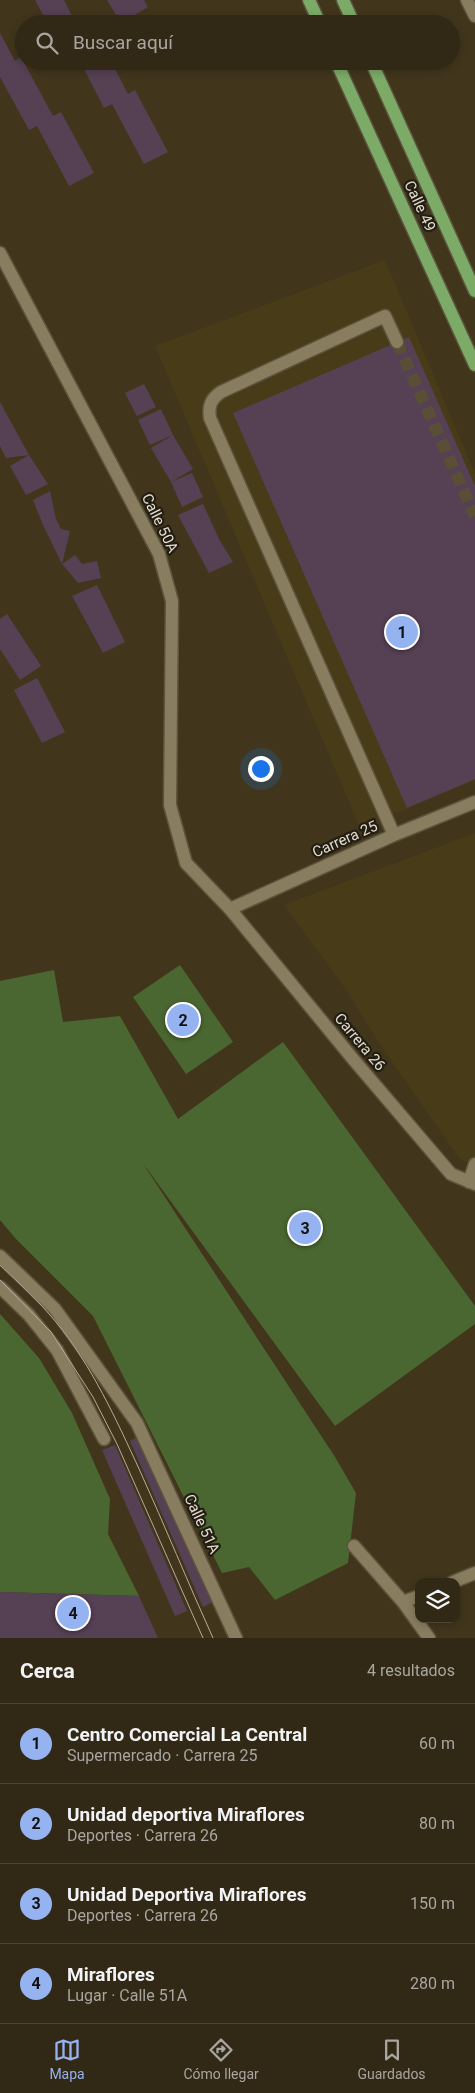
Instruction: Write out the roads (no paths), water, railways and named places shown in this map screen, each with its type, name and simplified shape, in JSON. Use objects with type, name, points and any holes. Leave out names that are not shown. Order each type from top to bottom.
[{"type":"main road","points":[[309,0],[316,15]]},
{"type":"main road","points":[[343,0],[350,15]]},
{"type":"main road","name":"Calle 49","points":[[340,70],[475,365]]},
{"type":"main road","name":"Calle 49","points":[[375,70],[475,291]]},
{"type":"street","points":[[467,0],[475,16]]},
{"type":"street","name":"Calle 50A","points":[[0,253],[159,554],[172,601],[170,805],[186,863],[230,909]]},
{"type":"street","points":[[394,835],[210,418],[209,410],[214,397],[221,392],[385,316],[397,342]]},
{"type":"street","name":"Carrera 25","points":[[230,909],[394,835],[475,802]]},
{"type":"street","name":"Carrera 26","points":[[230,909],[451,1174],[472,1183]]},
{"type":"street","points":[[472,1183],[475,1164]]},
{"type":"street","name":"Calle 51A","points":[[0,1256],[55,1309],[137,1423],[236,1638]]},
{"type":"street","points":[[0,1287],[29,1315],[57,1350],[104,1439]]},
{"type":"street","points":[[354,1546],[403,1602],[429,1638]]},
{"type":"street","points":[[460,1579],[475,1573]]},
{"type":"street","points":[[403,1602],[415,1598]]},
{"type":"tunnel","points":[[397,342],[475,516]]},
{"type":"tram line","points":[[0,1265],[56,1322],[92,1375],[140,1471],[213,1638]]},
{"type":"tram line","points":[[0,1280],[51,1332],[93,1397],[117,1444],[203,1638]]},
{"type":"place","name":"Centro Comercial La Central","points":[[402,632]]},
{"type":"place","name":"Unidad deportiva Miraflores","points":[[183,1020]]},
{"type":"place","name":"Unidad Deportiva Miraflores","points":[[305,1228]]},
{"type":"place","name":"Miraflores","points":[[73,1613]]}]
